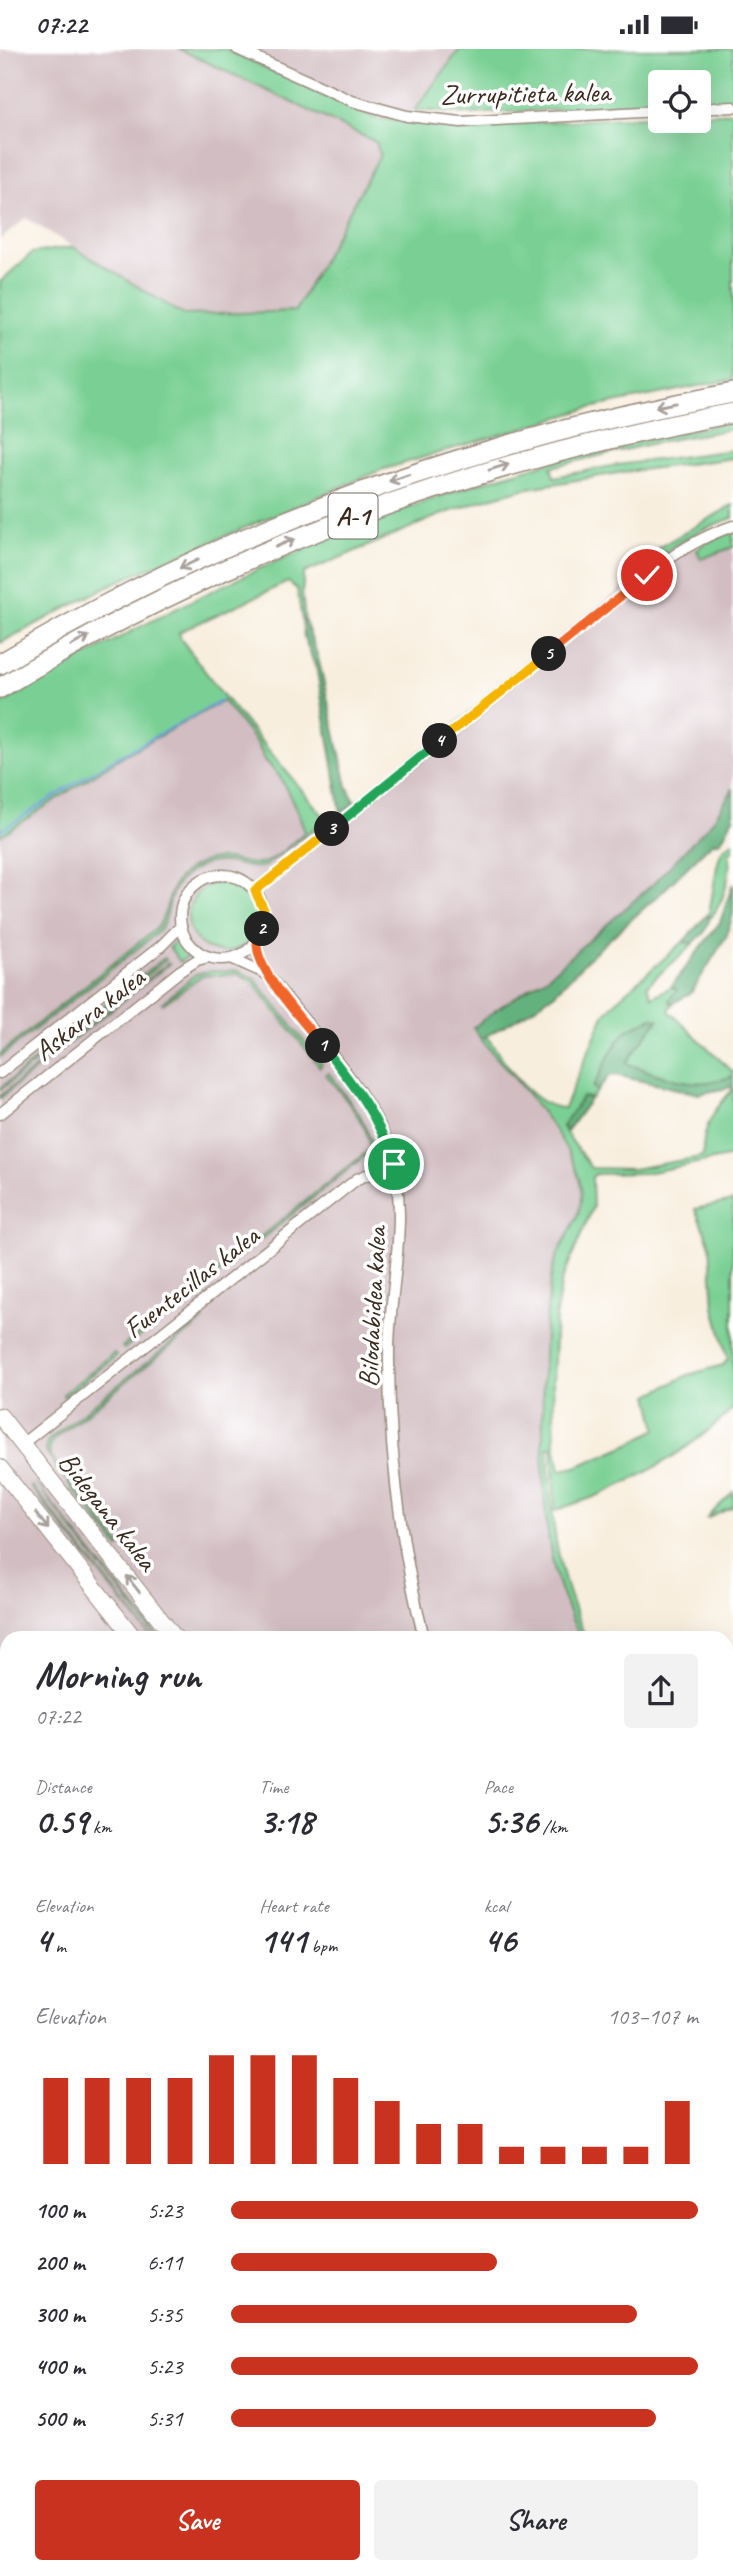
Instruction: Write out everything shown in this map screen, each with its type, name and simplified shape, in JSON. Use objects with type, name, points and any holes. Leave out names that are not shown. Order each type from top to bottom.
[{"type":"highway","name":"A-1","points":[[0,664],[89,613],[234,542],[346,497],[430,467],[581,424],[733,393]]},
{"type":"highway","name":"A-1","points":[[0,688],[187,586],[359,514],[433,487],[516,462],[648,430],[733,413]]},
{"type":"highway","points":[[0,656],[89,613]]},
{"type":"highway","points":[[0,697],[40,664]]},
{"type":"street","name":"Zurrupitieta kalea","points":[[237,49],[352,101],[407,116],[461,122],[648,112]]},
{"type":"street","points":[[711,108],[733,107]]},
{"type":"street","points":[[255,891],[681,549],[711,533],[733,526]]},
{"type":"street","points":[[217,875],[244,881],[255,891],[264,910],[262,932],[245,952],[231,958],[209,957],[191,945],[181,926],[180,912],[184,898],[192,887],[217,875]]},
{"type":"street","name":"Askarra kalea","points":[[0,1073],[161,946],[181,926]]},
{"type":"street","name":"Bilodabidea kalea","points":[[257,941],[259,957],[267,974],[373,1113],[394,1164],[400,1224],[389,1345],[393,1459],[405,1557],[422,1631]]},
{"type":"street","name":"Askarra kalea","points":[[0,1114],[180,971],[197,960],[209,957]]},
{"type":"street","name":"Bilodabidea kalea","points":[[231,958],[267,974]]},
{"type":"street","name":"Fuentecillas kalea","points":[[22,1444],[357,1179],[394,1164]]},
{"type":"street","name":"Bidegana kalea","points":[[0,1416],[169,1631]]},
{"type":"street","name":"Bidegana kalea","points":[[0,1468],[128,1631]]},
{"type":"shaded area","points":[[0,49],[460,49],[380,155],[295,311],[184,315],[26,218],[0,240]]},
{"type":"shaded area","points":[[689,536],[702,559],[733,547],[733,789],[712,822],[653,884],[547,977],[473,1028],[538,1107],[568,1154],[580,1184],[580,1211],[553,1267],[546,1310],[542,1376],[544,1511],[553,1565],[562,1596],[577,1631],[0,1631],[0,836],[126,754],[227,700],[329,823],[601,606],[662,552]]},
{"type":"green space","points":[[179,49],[225,49],[375,118],[449,127],[648,117],[648,133],[711,133],[711,113],[733,112],[733,379],[590,408],[381,470],[112,584],[0,643],[0,282],[32,253],[73,247],[184,315],[295,311],[380,155],[376,142]]},
{"type":"green space","points":[[460,49],[733,49],[733,100],[711,101],[711,70],[648,70],[648,105],[470,114],[415,110]]},
{"type":"green space","points":[[733,422],[733,429],[663,441],[551,467],[554,477],[617,465],[733,450],[733,458],[523,489],[440,515],[304,573],[302,593],[305,621],[302,620],[297,589],[288,582],[179,632],[181,639],[222,694],[329,823],[321,830],[317,826],[265,866],[217,862],[191,871],[176,886],[164,923],[158,932],[0,1057],[0,1054],[157,928],[175,884],[189,869],[215,859],[252,864],[266,862],[305,832],[280,777],[223,701],[126,754],[0,836],[0,705],[69,665],[212,591],[284,557],[359,527],[510,474],[587,452]]},
{"type":"green space","points":[[733,505],[733,518],[676,545],[627,583],[661,546]]},
{"type":"green space","points":[[733,531],[733,547],[701,559],[697,550],[703,544]]},
{"type":"green space","points":[[302,620],[305,621],[318,657],[347,786],[355,803],[341,813],[317,671],[304,637]]},
{"type":"green space","points":[[733,789],[733,818],[721,841],[712,843],[555,993],[481,1039],[473,1028],[547,977],[653,884],[712,822]]},
{"type":"green space","points":[[733,842],[733,852],[729,852],[726,887],[710,918],[708,915],[719,859],[723,850]]},
{"type":"green space","points":[[223,882],[248,892],[258,917],[248,942],[223,952],[198,942],[188,917],[198,892]]},
{"type":"green space","points":[[733,884],[733,913],[727,935],[691,993],[672,1004],[669,1000],[677,989],[671,987],[720,922]]},
{"type":"green space","points":[[707,915],[710,918],[704,933],[693,943],[683,942]]},
{"type":"green space","points":[[178,940],[190,954],[180,962],[169,947]]},
{"type":"green space","points":[[683,942],[693,943],[647,986],[652,997],[671,987],[678,988],[669,1000],[672,1004],[669,1011],[733,1072],[733,1076],[719,1081],[692,1082],[666,1077],[626,1063],[658,1020],[652,1018],[630,1028],[613,1049],[593,1087],[597,1091],[591,1098],[582,1098],[562,1127],[591,1168],[633,1169],[703,1156],[704,1136],[710,1120],[733,1089],[733,1156],[646,1173],[596,1174],[592,1177],[593,1207],[562,1280],[556,1313],[553,1382],[555,1444],[560,1470],[576,1467],[657,1429],[649,1395],[688,1375],[723,1365],[728,1359],[714,1307],[710,1245],[695,1209],[733,1201],[733,1409],[703,1435],[654,1468],[601,1494],[555,1511],[552,1447],[548,1447],[556,1544],[567,1590],[583,1631],[577,1631],[555,1573],[550,1547],[544,1484],[543,1395],[545,1334],[552,1272],[580,1207],[580,1183],[574,1165],[552,1126],[481,1039],[486,1036],[529,1091],[551,1106],[564,1108],[604,1015],[620,997]]},
{"type":"green space","points":[[164,958],[166,960],[0,1090],[0,1088]]},
{"type":"green space","points":[[169,964],[0,1098],[0,1096]]},
{"type":"green space","points":[[211,971],[238,971],[254,978],[322,1064],[320,1067],[252,981],[238,974],[202,976],[162,1003],[195,975]]},
{"type":"green space","points":[[652,1018],[658,1019],[626,1063],[666,1077],[692,1082],[733,1076],[733,1089],[732,1087],[699,1094],[615,1075],[609,1076],[597,1091],[593,1088],[622,1036],[630,1028]]},
{"type":"green space","points":[[329,1073],[360,1115],[373,1144],[370,1152],[197,1291],[195,1289],[368,1151],[367,1133],[362,1123],[326,1075]]},
{"type":"green space","points":[[582,1097],[591,1098],[567,1131],[562,1127]]},
{"type":"green space","points":[[186,1296],[188,1298],[124,1349],[122,1347]]},
{"type":"green space","points":[[203,1318],[204,1320],[53,1440],[50,1455],[67,1477],[65,1479],[46,1452],[47,1442]]},
{"type":"green space","points":[[114,1353],[116,1356],[64,1397],[63,1394]]},
{"type":"green space","points":[[70,1481],[121,1546],[119,1548],[68,1483]]},
{"type":"green space","points":[[36,1483],[153,1631],[152,1631]]},
{"type":"green space","points":[[32,1486],[146,1631],[146,1631]]},
{"type":"green space","points":[[733,1492],[733,1507],[706,1519]]},
{"type":"waterway","points":[[0,831],[112,760],[221,701]]},
{"type":"route","points":[[394,1164],[373,1113],[267,974],[259,957],[257,941],[262,932],[264,910],[255,891],[647,575]]}]
